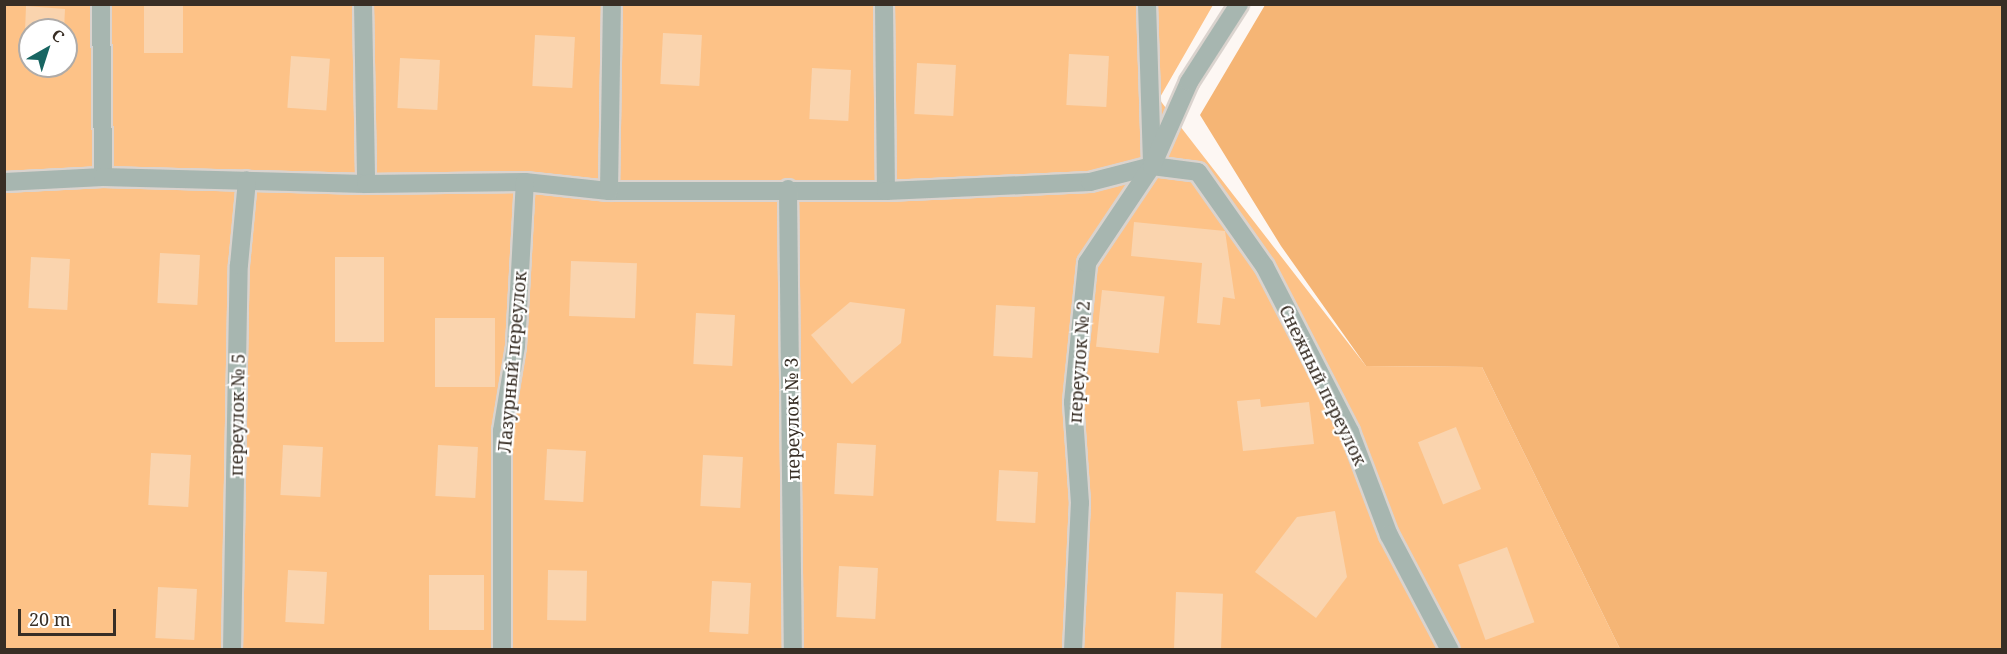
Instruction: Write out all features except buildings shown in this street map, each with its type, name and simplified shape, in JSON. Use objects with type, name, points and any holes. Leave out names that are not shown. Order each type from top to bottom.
[{"type":"street","points":[[101,4],[103,177]]},
{"type":"street","points":[[363,4],[366,184]]},
{"type":"street","points":[[609,191],[612,4]]},
{"type":"street","points":[[884,4],[886,191]]},
{"type":"street","points":[[4,182],[103,177],[366,184],[525,182],[609,191],[788,189],[886,191],[1090,182],[1152,166],[1147,4]]},
{"type":"street","name":"переулок № 2","points":[[1072,650],[1080,503],[1073,402],[1087,263],[1152,166],[1189,82],[1239,4]]},
{"type":"street","name":"Снежный переулок","points":[[1152,166],[1198,172],[1265,267],[1350,432],[1389,535],[1450,650]]},
{"type":"street","name":"переулок № 5","points":[[232,650],[239,265],[247,180]]},
{"type":"street","name":"Лазурный переулок","points":[[502,650],[502,431],[516,346],[525,182]]},
{"type":"street","name":"переулок № 3","points":[[788,189],[793,650]]},
{"type":"shaded area","points":[[4,5],[1213,5],[1159,99],[1366,366],[1482,367],[1620,649],[5,649]]},
{"type":"shaded area","points":[[1265,5],[2002,5],[2002,649],[1620,649],[1482,367],[1366,366],[1281,246],[1200,115]]}]
